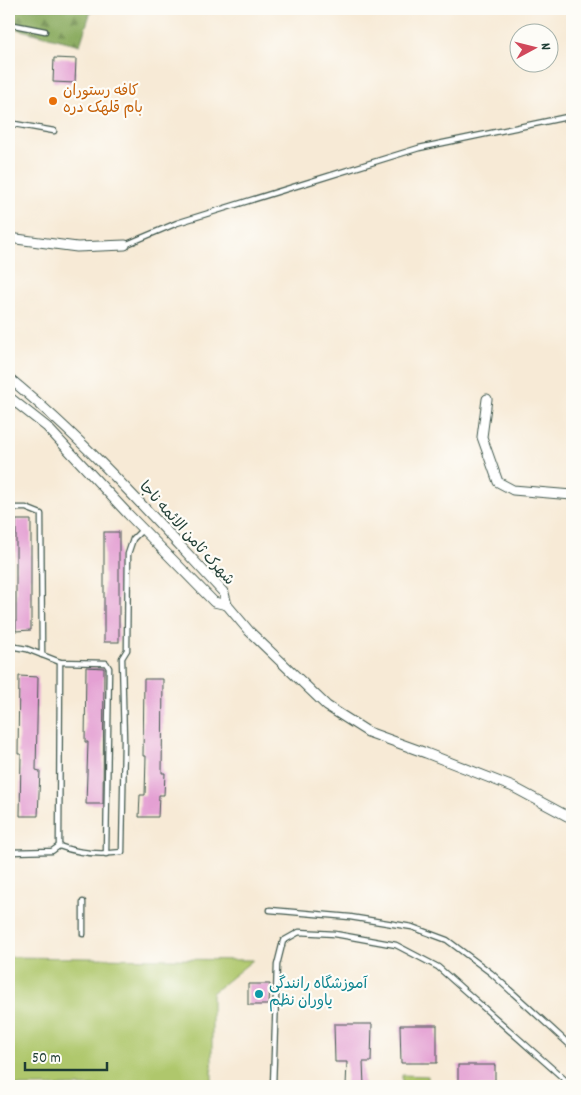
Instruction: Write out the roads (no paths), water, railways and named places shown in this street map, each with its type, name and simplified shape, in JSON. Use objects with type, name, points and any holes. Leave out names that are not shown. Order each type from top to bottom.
[{"type":"street","points":[[9,238],[77,247],[125,245]]},
{"type":"street","name":"شهرک ثامن الائمه ناجا","points":[[9,378],[78,439],[224,593],[227,605],[214,602],[40,421],[9,397]]},
{"type":"street","points":[[487,399],[482,437],[498,482],[513,490],[572,495]]},
{"type":"street","points":[[40,421],[49,412]]},
{"type":"street","points":[[143,529],[153,518]]},
{"type":"street","points":[[227,605],[249,631],[327,706],[368,732],[513,787],[572,818]]},
{"type":"lane","points":[[9,24],[44,31]]},
{"type":"lane","points":[[125,245],[177,223],[419,148],[572,116]]},
{"type":"lane","points":[[9,123],[54,132]]},
{"type":"lane","points":[[9,508],[26,508],[41,514],[42,655]]},
{"type":"lane","points":[[58,846],[74,852],[92,855],[122,852],[124,741],[122,658],[127,650],[128,554],[133,539],[143,529]]},
{"type":"lane","points":[[9,646],[27,649],[60,662],[106,663],[109,668],[106,854]]},
{"type":"lane","points":[[11,852],[52,851],[58,846],[60,662]]},
{"type":"lane","points":[[83,934],[84,902]]},
{"type":"lane","points":[[270,910],[350,917],[412,926],[447,940],[490,973],[572,1047]]},
{"type":"lane","points":[[273,1086],[277,965],[283,942],[299,932],[335,934],[396,945],[438,967],[572,1086]]},
{"type":"place","name":"کافه رستوران بام قلهک دره","points":[[53,101]]},
{"type":"place","name":"آموزشگاه رانندگی یاوران نظم","points":[[259,994]]}]
